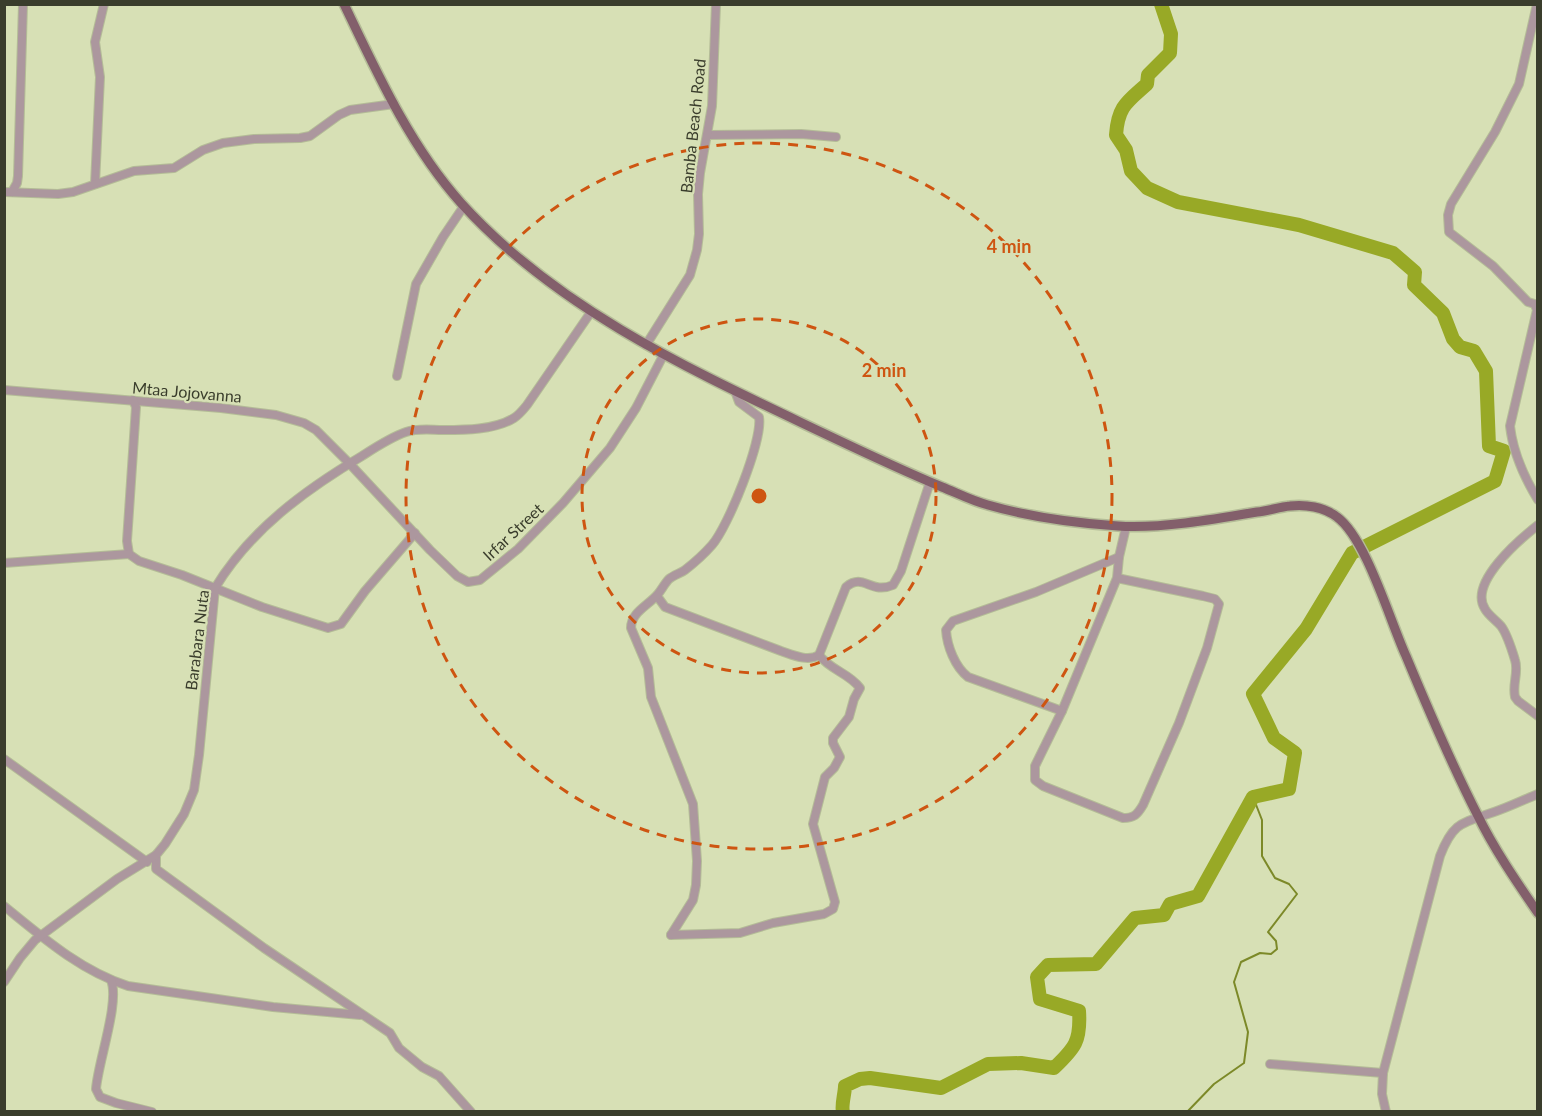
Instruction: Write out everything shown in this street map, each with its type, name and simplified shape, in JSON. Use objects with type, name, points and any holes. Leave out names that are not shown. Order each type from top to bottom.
[{"type":"main road","points":[[344,4],[394,104],[421,149],[464,206],[514,253],[591,312],[646,345],[735,391],[891,465],[984,504],[1034,516],[1126,527],[1258,512],[1292,505],[1329,512],[1342,520],[1358,543],[1478,817],[1514,878],[1538,912]]},
{"type":"street","points":[[8,192],[17,183],[18,176],[23,4]]},
{"type":"street","points":[[95,184],[100,77],[95,42],[104,4]]},
{"type":"street","name":"Bamba Beach Road","points":[[646,345],[690,275],[697,250],[699,183],[714,84],[716,4]]},
{"type":"street","points":[[1537,4],[1519,84],[1495,132],[1451,204],[1448,226],[1449,232],[1493,266],[1520,295],[1536,305],[1537,310],[1510,426],[1511,440],[1524,477],[1538,500]]},
{"type":"street","points":[[8,192],[58,194],[73,192],[134,171],[174,168],[203,150],[223,143],[310,136],[339,115],[350,110],[394,104]]},
{"type":"street","points":[[708,135],[801,134],[836,137]]},
{"type":"street","points":[[397,376],[416,284],[464,206]]},
{"type":"street","name":"Barabara Nuta","points":[[4,982],[20,958],[40,936],[117,879],[156,855],[184,814],[194,790],[200,755],[215,588],[228,567],[283,509],[349,463],[395,436],[409,431],[484,427],[504,423],[515,417],[527,405],[591,312]]},
{"type":"street","name":"Irfar Street","points":[[349,463],[458,576],[468,582],[480,580],[518,549],[563,503],[610,448],[636,408],[664,354]]},
{"type":"street","name":"Mtaa Jojovanna","points":[[4,390],[221,408],[276,415],[304,423],[316,430],[349,463]]},
{"type":"street","points":[[735,391],[739,402],[759,417],[760,424],[755,450],[725,525],[713,544],[685,570],[669,579],[657,596],[636,614],[631,624],[648,668],[651,697],[693,804],[698,861],[693,900],[671,935],[740,933],[773,923],[824,914],[833,909],[834,902],[813,824],[825,777],[840,757],[833,738],[849,717],[860,688],[855,681],[825,663],[819,655]]},
{"type":"street","points":[[129,554],[127,541],[136,407],[133,400]]},
{"type":"street","points":[[657,596],[665,607],[798,657],[813,658],[819,655],[846,587],[853,581],[859,580],[878,589],[893,585],[901,571],[930,482]]},
{"type":"street","points":[[1538,525],[1510,547],[1501,558],[1485,582],[1481,601],[1485,610],[1502,627],[1515,660],[1515,697],[1538,716]]},
{"type":"street","points":[[1118,578],[1215,599],[1219,604],[1207,648],[1179,723],[1137,815],[1123,818],[1043,786],[1035,780],[1035,766],[1062,711],[1118,578],[1119,556],[1126,527]]},
{"type":"street","points":[[4,563],[129,554],[139,561],[262,607],[328,628],[341,624],[365,591],[415,532]]},
{"type":"street","points":[[1062,711],[968,677],[957,666],[946,630],[953,621],[1036,592],[1119,556]]},
{"type":"street","points":[[4,759],[264,948],[390,1033],[399,1048],[422,1067],[440,1076],[471,1112]]},
{"type":"street","points":[[1386,1112],[1382,1094],[1383,1073],[1447,839],[1465,820],[1538,794]]},
{"type":"street","points":[[156,855],[156,869]]},
{"type":"street","points":[[4,906],[64,953],[111,980],[128,986],[273,1007],[361,1015]]},
{"type":"street","points":[[111,980],[114,987],[112,1007],[96,1089],[100,1097],[120,1108],[152,1112]]},
{"type":"street","points":[[1270,1064],[1383,1073]]},
{"type":"waterway","points":[[843,1112],[845,1086],[860,1079],[870,1078],[941,1088],[988,1064],[1021,1063],[1054,1068],[1072,1049],[1078,1037],[1079,1011],[1040,999],[1037,977],[1048,965],[1096,964],[1135,918],[1164,915],[1170,904],[1198,896],[1253,797],[1289,789],[1295,753],[1274,738],[1253,694],[1306,629],[1352,553],[1495,481],[1504,451],[1489,446],[1486,371],[1474,351],[1460,347],[1453,339],[1443,313],[1414,285],[1415,272],[1393,253],[1299,225],[1178,202],[1147,188],[1131,171],[1126,150],[1116,135],[1117,125],[1125,105],[1147,84],[1148,75],[1170,53],[1171,34],[1161,4]]},
{"type":"waterway","points":[[1187,1112],[1214,1084],[1244,1063],[1248,1032],[1234,982],[1241,962],[1260,953],[1271,954],[1277,949],[1276,941],[1268,932],[1297,894],[1289,884],[1275,878],[1262,856],[1262,820],[1253,797]]}]
